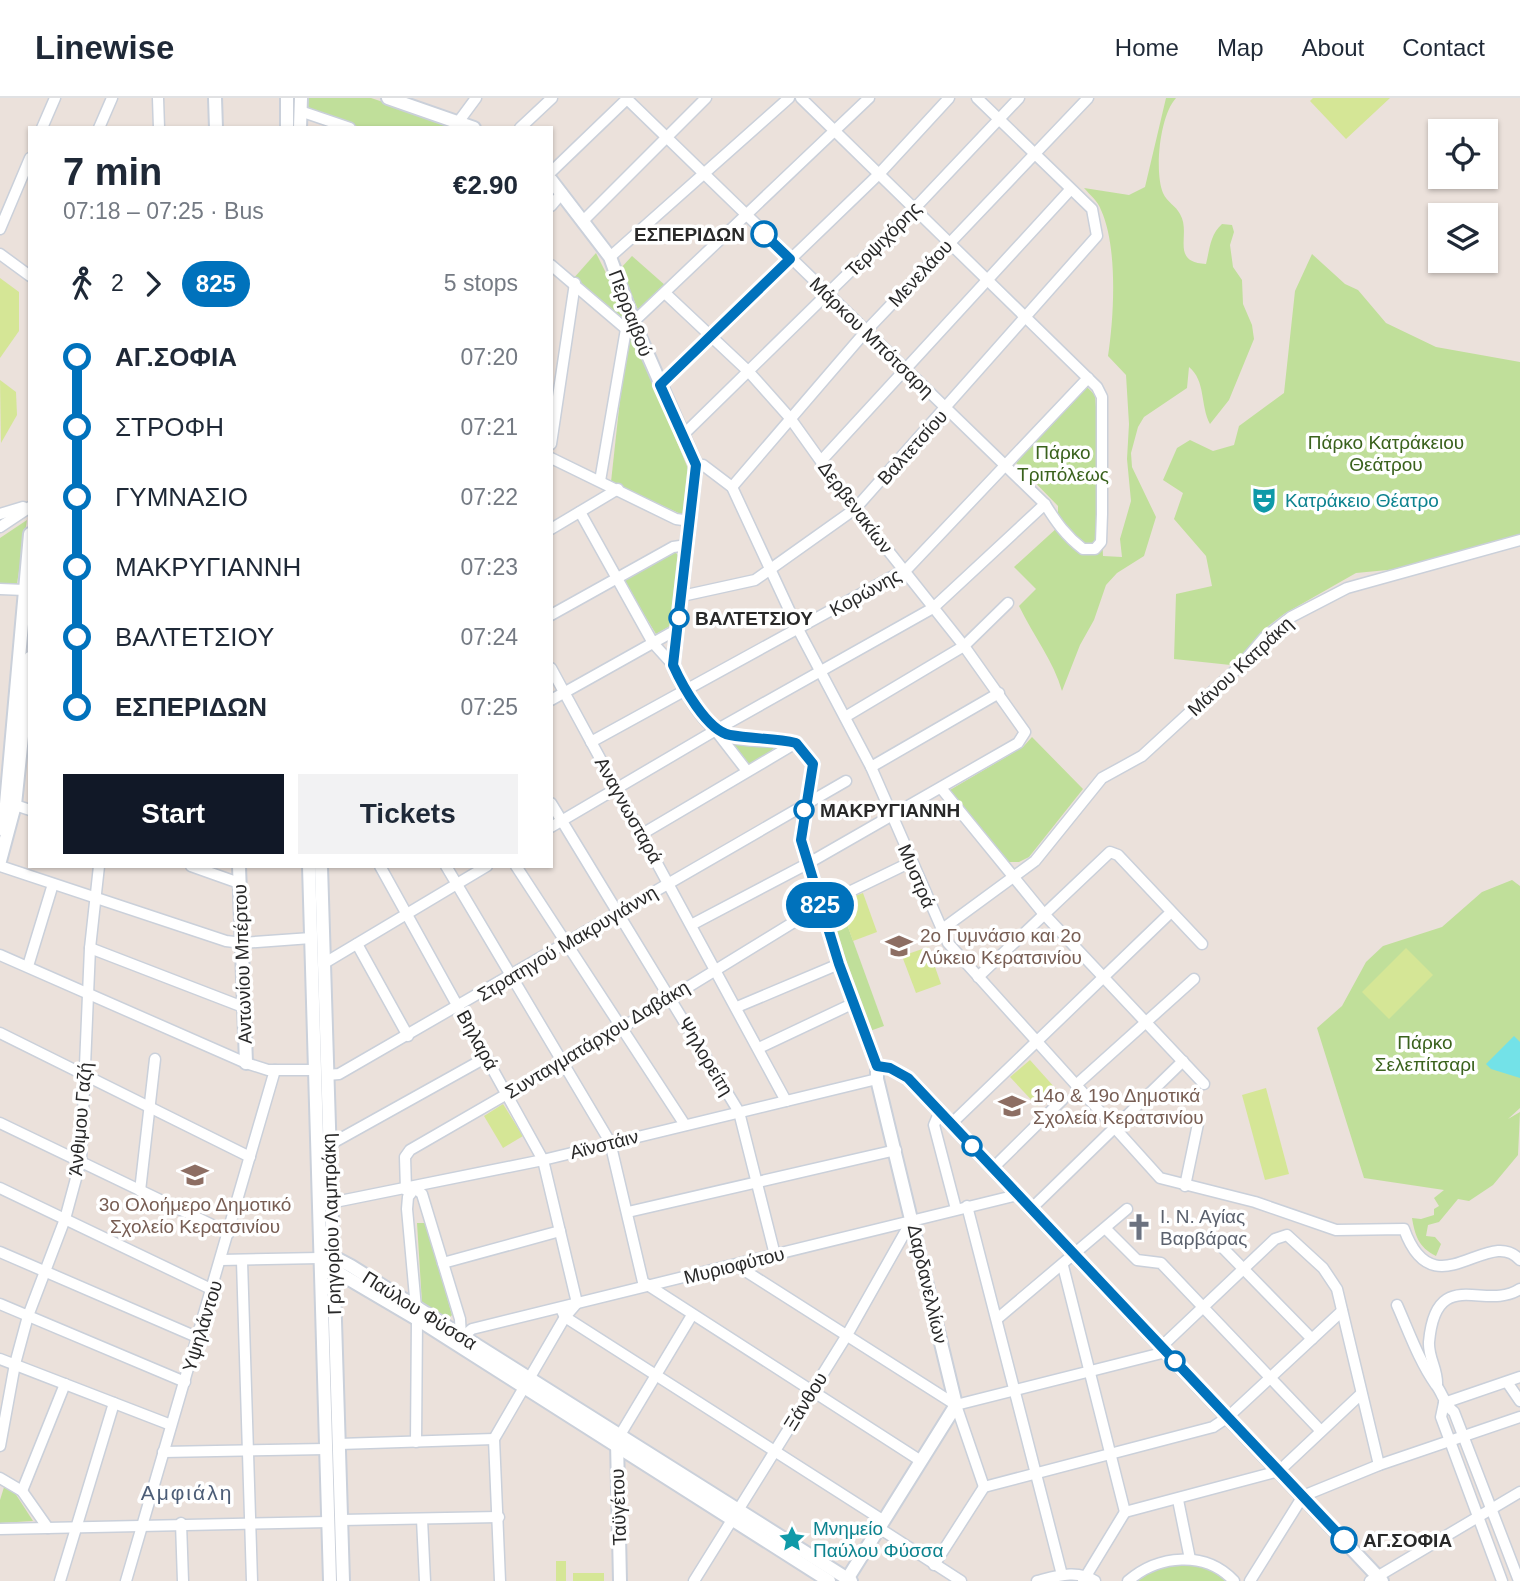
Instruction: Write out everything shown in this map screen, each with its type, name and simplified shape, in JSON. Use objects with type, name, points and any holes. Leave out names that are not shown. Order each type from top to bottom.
[{"type":"street","points":[[43,126],[55,98]]},
{"type":"street","points":[[100,126],[112,98]]},
{"type":"street","points":[[159,98],[159,126]]},
{"type":"street","points":[[215,98],[216,126]]},
{"type":"street","points":[[287,98],[287,126]]},
{"type":"street","points":[[459,121],[476,98]]},
{"type":"street","points":[[522,126],[552,98]]},
{"type":"street","points":[[553,170],[627,98]]},
{"type":"street","name":"Μάρκου Μπότσαρη","points":[[627,98],[746,218],[908,370],[1045,504],[1058,527],[1083,550],[1095,549],[1101,542],[1102,514],[1102,397],[1088,378]]},
{"type":"street","points":[[583,221],[706,98]]},
{"type":"street","points":[[610,257],[789,98]]},
{"type":"street","points":[[801,98],[1088,378]]},
{"type":"street","points":[[600,481],[630,326],[869,98]]},
{"type":"street","points":[[660,385],[879,174],[948,98]]},
{"type":"street","points":[[821,461],[908,370],[1070,190],[977,98]]},
{"type":"street","name":"Τερψιχόρης","points":[[683,435],[914,209],[1019,98]]},
{"type":"street","points":[[396,99],[470,126]]},
{"type":"street","name":"Μενελάου","points":[[732,487],[866,331],[1083,100]]},
{"type":"street","points":[[300,126],[300,105],[346,126]]},
{"type":"street","points":[[0,229],[28,163]]},
{"type":"street","name":"Περραιβού","points":[[553,182],[610,257],[630,326],[696,465],[673,665]]},
{"type":"street","name":"Βαλτετσίου","points":[[682,596],[755,580],[855,509],[1097,236],[1095,213],[1070,190]]},
{"type":"street","points":[[553,203],[562,192]]},
{"type":"street","points":[[0,254],[28,275]]},
{"type":"street","points":[[553,266],[630,326]]},
{"type":"street","points":[[553,431],[576,283]]},
{"type":"street","name":"Δερβενακίων","points":[[666,294],[749,372],[790,418],[855,509],[964,646],[1025,729],[1024,737],[941,788]]},
{"type":"street","name":"Κορώνης","points":[[592,742],[684,688],[904,571],[1088,378]]},
{"type":"street","points":[[553,459],[676,519],[691,521]]},
{"type":"street","name":"Μυστρά","points":[[696,465],[703,465],[732,487],[798,629],[871,767],[948,943],[1160,1178],[1185,1186]]},
{"type":"street","points":[[553,528],[618,489]]},
{"type":"street","points":[[553,826],[716,730],[933,608],[1045,504]]},
{"type":"street","points":[[0,514],[28,507]]},
{"type":"street","points":[[0,527],[28,507]]},
{"type":"street","points":[[580,512],[653,643],[673,665],[684,688],[747,771]]},
{"type":"street","name":"Μάνου Κατράκη","points":[[941,930],[1035,861],[1102,778],[1142,756],[1240,666],[1264,638],[1291,617],[1347,587],[1520,540]]},
{"type":"street","points":[[553,614],[673,547],[687,545]]},
{"type":"street","points":[[0,861],[28,553]]},
{"type":"street","points":[[0,589],[24,590]]},
{"type":"street","points":[[845,717],[964,646],[1008,603]]},
{"type":"street","points":[[553,699],[676,630]]},
{"type":"street","name":"Αναγνωσταρά","points":[[553,671],[693,924],[786,1101]]},
{"type":"street","points":[[0,829],[28,682]]},
{"type":"street","points":[[871,767],[999,693]]},
{"type":"street","points":[[716,730],[728,735],[796,743]]},
{"type":"street","points":[[642,834],[796,743]]},
{"type":"street","name":"Δαρδανελλίων","points":[[796,743],[813,764],[800,828],[807,864],[839,964],[881,1071],[896,1150],[956,1405],[984,1487]]},
{"type":"street","name":"Στρατηγού Μακρυγιάννη","points":[[321,1072],[340,1074],[846,781]]},
{"type":"street","points":[[693,924],[807,864],[941,788],[1042,913],[1203,1084]]},
{"type":"street","points":[[7,803],[28,809]]},
{"type":"street","name":"Ψηλορείτη","points":[[553,806],[739,1112],[775,1255]]},
{"type":"street","points":[[978,976],[1110,852],[1118,855],[1202,944]]},
{"type":"street","name":"Συνταγματάρχου Δαβάκη","points":[[410,1189],[407,1153],[624,1027],[715,968],[820,906],[911,862]]},
{"type":"street","points":[[0,866],[226,942],[311,938]]},
{"type":"street","name":"Άνθιμου Γαζή","points":[[0,1446],[15,1364],[28,1316],[65,1219],[80,1160],[90,948],[99,868]]},
{"type":"street","points":[[197,868],[239,883]]},
{"type":"street","name":"Αντωνίου Μπέρτου","points":[[239,868],[246,1063]]},
{"type":"street","name":"Γρηγορίου Λαμπράκη","points":[[309,868],[311,938],[329,1145],[328,1261],[333,1295],[332,1447]]},
{"type":"street","name":"Γρηγορίου Λαμπράκη","points":[[321,868],[321,1072],[332,1447],[335,1521],[343,1581]]},
{"type":"street","name":"Βηλαρά","points":[[381,868],[543,1160],[577,1303]]},
{"type":"street","points":[[447,868],[610,1142],[628,1212],[640,1277],[648,1286],[692,1315],[921,1461]]},
{"type":"street","points":[[323,964],[483,868]]},
{"type":"street","points":[[517,868],[624,1027],[685,1125]]},
{"type":"street","points":[[28,967],[53,884]]},
{"type":"street","points":[[951,1123],[1038,1043],[1102,977],[1167,916]]},
{"type":"street","points":[[357,944],[408,1036]]},
{"type":"street","points":[[90,948],[243,1007]]},
{"type":"street","points":[[0,955],[246,1063],[275,1070],[321,1072]]},
{"type":"street","points":[[737,1007],[839,964]]},
{"type":"street","points":[[1076,1085],[1194,979]]},
{"type":"street","points":[[759,1048],[854,1003]]},
{"type":"street","points":[[0,1033],[250,1157]]},
{"type":"street","points":[[329,1145],[487,1057]]},
{"type":"street","points":[[141,1191],[155,1059]]},
{"type":"street","points":[[1031,1209],[1183,1060]]},
{"type":"street","name":"Υψηλάντου","points":[[126,1581],[275,1070]]},
{"type":"street","points":[[881,1071],[908,1078],[1303,1496],[1377,1579],[1477,1515],[1520,1492]]},
{"type":"street","name":"Αϊνστάιν","points":[[330,1203],[410,1189],[543,1160],[786,1101],[881,1071]]},
{"type":"street","points":[[993,1168],[1063,1099]]},
{"type":"street","points":[[940,1111],[934,1125],[956,1209]]},
{"type":"street","points":[[1199,1119],[1185,1186],[1255,1202],[1336,1230],[1404,1229],[1413,1248],[1421,1257],[1446,1266],[1467,1263],[1496,1249],[1518,1254]]},
{"type":"street","points":[[0,1123],[229,1233]]},
{"type":"street","points":[[628,1212],[896,1150]]},
{"type":"street","points":[[0,1188],[213,1290]]},
{"type":"street","points":[[416,1442],[416,1312],[407,1209],[410,1189],[422,1194],[460,1320],[458,1340]]},
{"type":"street","name":"Μυριοφύτου","points":[[458,1340],[472,1329],[562,1312],[577,1303],[1017,1195]]},
{"type":"street","points":[[967,1206],[1035,1472],[1067,1577]]},
{"type":"street","points":[[997,1319],[1063,1266],[1127,1209]]},
{"type":"street","name":"Ξάνθου","points":[[697,1580],[846,1335],[912,1219]]},
{"type":"street","points":[[1105,1229],[1137,1260],[1161,1263],[1320,1430]]},
{"type":"street","points":[[443,1263],[560,1231]]},
{"type":"street","points":[[848,1580],[956,1405],[1091,1372],[1164,1350],[1275,1239],[1287,1235],[1323,1268],[1337,1289],[1379,1465]]},
{"type":"street","points":[[1223,1248],[1311,1339]]},
{"type":"street","points":[[0,1252],[199,1338]]},
{"type":"street","points":[[221,1260],[328,1261]]},
{"type":"street","points":[[242,1261],[252,1581]]},
{"type":"street","name":"Παύλου Φύσσα","points":[[328,1261],[357,1283],[416,1312],[430,1316],[458,1340]]},
{"type":"street","name":"Παύλου Φύσσα","points":[[328,1261],[416,1312],[737,1516],[848,1580]]},
{"type":"street","points":[[736,1265],[956,1405]]},
{"type":"street","points":[[1037,1581],[1067,1577],[1088,1579],[1125,1512],[1063,1266]]},
{"type":"street","points":[[333,1295],[357,1283]]},
{"type":"street","points":[[1518,1581],[1454,1412],[1444,1403],[1437,1385],[1429,1340],[1438,1311],[1445,1301],[1459,1294],[1504,1294],[1520,1289]]},
{"type":"street","points":[[0,1304],[185,1382]]},
{"type":"street","points":[[1397,1305],[1427,1374],[1437,1385]]},
{"type":"street","points":[[934,1565],[984,1487],[1213,1427],[1228,1418],[1342,1311]]},
{"type":"street","points":[[500,1581],[494,1439],[562,1312],[654,1375],[774,1451],[934,1565],[961,1581]]},
{"type":"street","points":[[618,1440],[654,1375],[692,1315]]},
{"type":"street","points":[[0,1359],[171,1425]]},
{"type":"street","points":[[1444,1403],[1520,1377]]},
{"type":"street","points":[[1507,1382],[1520,1401]]},
{"type":"street","points":[[22,1491],[65,1384]]},
{"type":"street","points":[[1125,1512],[1279,1471],[1361,1394]]},
{"type":"street","points":[[61,1581],[114,1403]]},
{"type":"street","points":[[1444,1403],[1441,1417],[1502,1581]]},
{"type":"street","points":[[1250,1581],[1303,1496],[1379,1465],[1520,1417]]},
{"type":"street","points":[[163,1452],[494,1439]]},
{"type":"street","name":"Ταϋγέτου","points":[[618,1440],[620,1581]]},
{"type":"street","points":[[0,1478],[22,1491],[48,1528]]},
{"type":"street","points":[[1178,1500],[1190,1559]]},
{"type":"street","name":"Παύλου Φύσσα","points":[[737,1516],[829,1581]]},
{"type":"street","points":[[0,1529],[499,1517]]},
{"type":"street","points":[[422,1519],[425,1581]]},
{"type":"street","name":"Γρηγορίου Λαμπράκη","points":[[330,1581],[335,1521]]},
{"type":"street","points":[[181,1523],[183,1581]]},
{"type":"street","points":[[1128,1581],[1157,1563],[1190,1559],[1210,1564],[1234,1581]]},
{"type":"green space","points":[[308,98],[371,98],[455,126],[357,126],[308,110]]},
{"type":"green space","name":"Πάρκο Τριπόλεως","points":[[1166,98],[1176,98],[1166,117],[1160,144],[1159,171],[1163,193],[1178,211],[1183,222],[1185,253],[1195,262],[1206,264],[1215,233],[1222,224],[1232,225],[1234,232],[1230,245],[1233,267],[1242,280],[1243,304],[1252,325],[1254,339],[1229,400],[1210,424],[1198,379],[1189,367],[1187,388],[1144,417],[1138,427],[1131,453],[1132,467],[1156,517],[1144,556],[1117,573],[1106,585],[1094,620],[1080,645],[1062,691],[1049,659],[1019,606],[1036,589],[1014,567],[1058,527],[1058,506],[1016,463],[1086,386],[1095,395],[1096,407],[1097,534],[1102,535],[1103,556],[1122,557],[1120,539],[1131,501],[1127,459],[1129,424],[1126,375],[1108,356],[1113,282],[1110,243],[1101,210],[1084,188],[1129,195],[1145,187]]},
{"type":"green space","points":[[1313,98],[1390,98],[1346,139],[1310,101]]},
{"type":"green space","points":[[596,253],[627,315],[624,319],[573,279]]},
{"type":"green space","name":"Πάρκο Κατράκειου Θεάτρου","points":[[1312,254],[1345,284],[1358,290],[1386,323],[1436,347],[1520,362],[1520,540],[1429,566],[1356,573],[1284,614],[1263,630],[1240,666],[1174,659],[1176,594],[1212,586],[1206,556],[1174,519],[1183,493],[1163,480],[1177,448],[1190,440],[1213,451],[1234,445],[1239,426],[1284,393],[1295,291]]},
{"type":"green space","points":[[632,256],[666,286],[640,314],[620,269]]},
{"type":"green space","points":[[0,278],[19,292],[19,331],[0,358]]},
{"type":"green space","points":[[627,335],[634,338],[689,471],[685,516],[611,482]]},
{"type":"green space","points":[[0,380],[16,392],[17,415],[1,443]]},
{"type":"green space","points":[[27,520],[16,590],[0,592],[0,538]]},
{"type":"green space","points":[[674,550],[679,557],[672,625],[656,634],[622,578]]},
{"type":"green space","points":[[1032,737],[1083,789],[1029,857],[1019,862],[1006,862],[950,790],[1023,747]]},
{"type":"green space","points":[[733,742],[775,747],[763,759],[748,767],[732,746]]},
{"type":"green space","name":"Πάρκο Σελεπίτσαρι","points":[[1512,880],[1520,886],[1520,1108],[1508,1119],[1520,1112],[1518,1155],[1493,1185],[1469,1201],[1458,1199],[1439,1222],[1428,1225],[1426,1236],[1435,1237],[1441,1244],[1436,1256],[1418,1240],[1412,1218],[1421,1219],[1434,1215],[1434,1209],[1439,1206],[1434,1198],[1444,1190],[1364,1178],[1317,1028],[1342,1006],[1366,962],[1383,946],[1442,927],[1482,892]]},
{"type":"green space","points":[[863,893],[877,932],[853,941],[839,902]]},
{"type":"green space","points":[[839,902],[884,1026],[867,1032],[824,910]]},
{"type":"green space","points":[[928,947],[941,984],[916,993],[902,956]]},
{"type":"green space","points":[[1406,948],[1433,975],[1389,1019],[1362,992]]},
{"type":"green space","points":[[1030,1060],[1056,1089],[1037,1106],[1010,1077]]},
{"type":"green space","points":[[1266,1088],[1289,1174],[1265,1180],[1242,1095]]},
{"type":"green space","points":[[503,1104],[523,1136],[503,1148],[484,1116]]},
{"type":"green space","points":[[417,1223],[425,1223],[427,1227],[452,1315],[448,1319],[422,1303]]},
{"type":"green space","points":[[5,1484],[15,1493],[33,1521],[0,1523],[0,1500]]},
{"type":"green space","points":[[556,1561],[566,1561],[566,1581],[556,1581]]},
{"type":"green space","points":[[1190,1563],[1211,1569],[1228,1581],[1135,1581],[1161,1567]]},
{"type":"green space","points":[[573,1573],[604,1573],[604,1581],[573,1581]]},
{"type":"water","points":[[1514,1036],[1520,1042],[1520,1078],[1491,1069],[1486,1064]]},
{"type":"bus line","name":"825","points":[[764,234],[790,259],[660,385],[696,465],[673,665],[684,688],[716,730],[728,735],[796,743],[813,764],[800,828],[801,840],[839,964],[877,1066],[890,1068],[908,1078],[1344,1540]]},
{"type":"place","name":"ΕΣΠΕΡΙΔΩΝ","points":[[764,234]]},
{"type":"place","name":"Κατράκειο Θέατρο","points":[[1264,500]]},
{"type":"place","name":"ΒΑΛΤΕΤΣΙΟΥ","points":[[679,618]]},
{"type":"place","name":"ΜΑΚΡΥΓΙΑΝΝΗ","points":[[804,810]]},
{"type":"place","name":"2ο Γυμνάσιο και 2ο Λύκειο Κερατσινίου","points":[[899,946]]},
{"type":"place","name":"14ο & 19ο Δημοτικά Σχολεία Κερατσινίου","points":[[1012,1106]]},
{"type":"place","name":"3ο Ολοήμερο Δημοτικό Σχολείο Κερατσινίου","points":[[195,1175]]},
{"type":"place","name":"Ι. Ν. Αγίας Βαρβάρας","points":[[1139,1227]]},
{"type":"place","name":"Μνημείο Παύλου Φύσσα","points":[[792,1539]]},
{"type":"place","name":"ΑΓ.ΣΟΦΙΑ","points":[[1344,1540]]},
{"type":"district","name":"Αμφιάλη","points":[[187,1493]]}]
